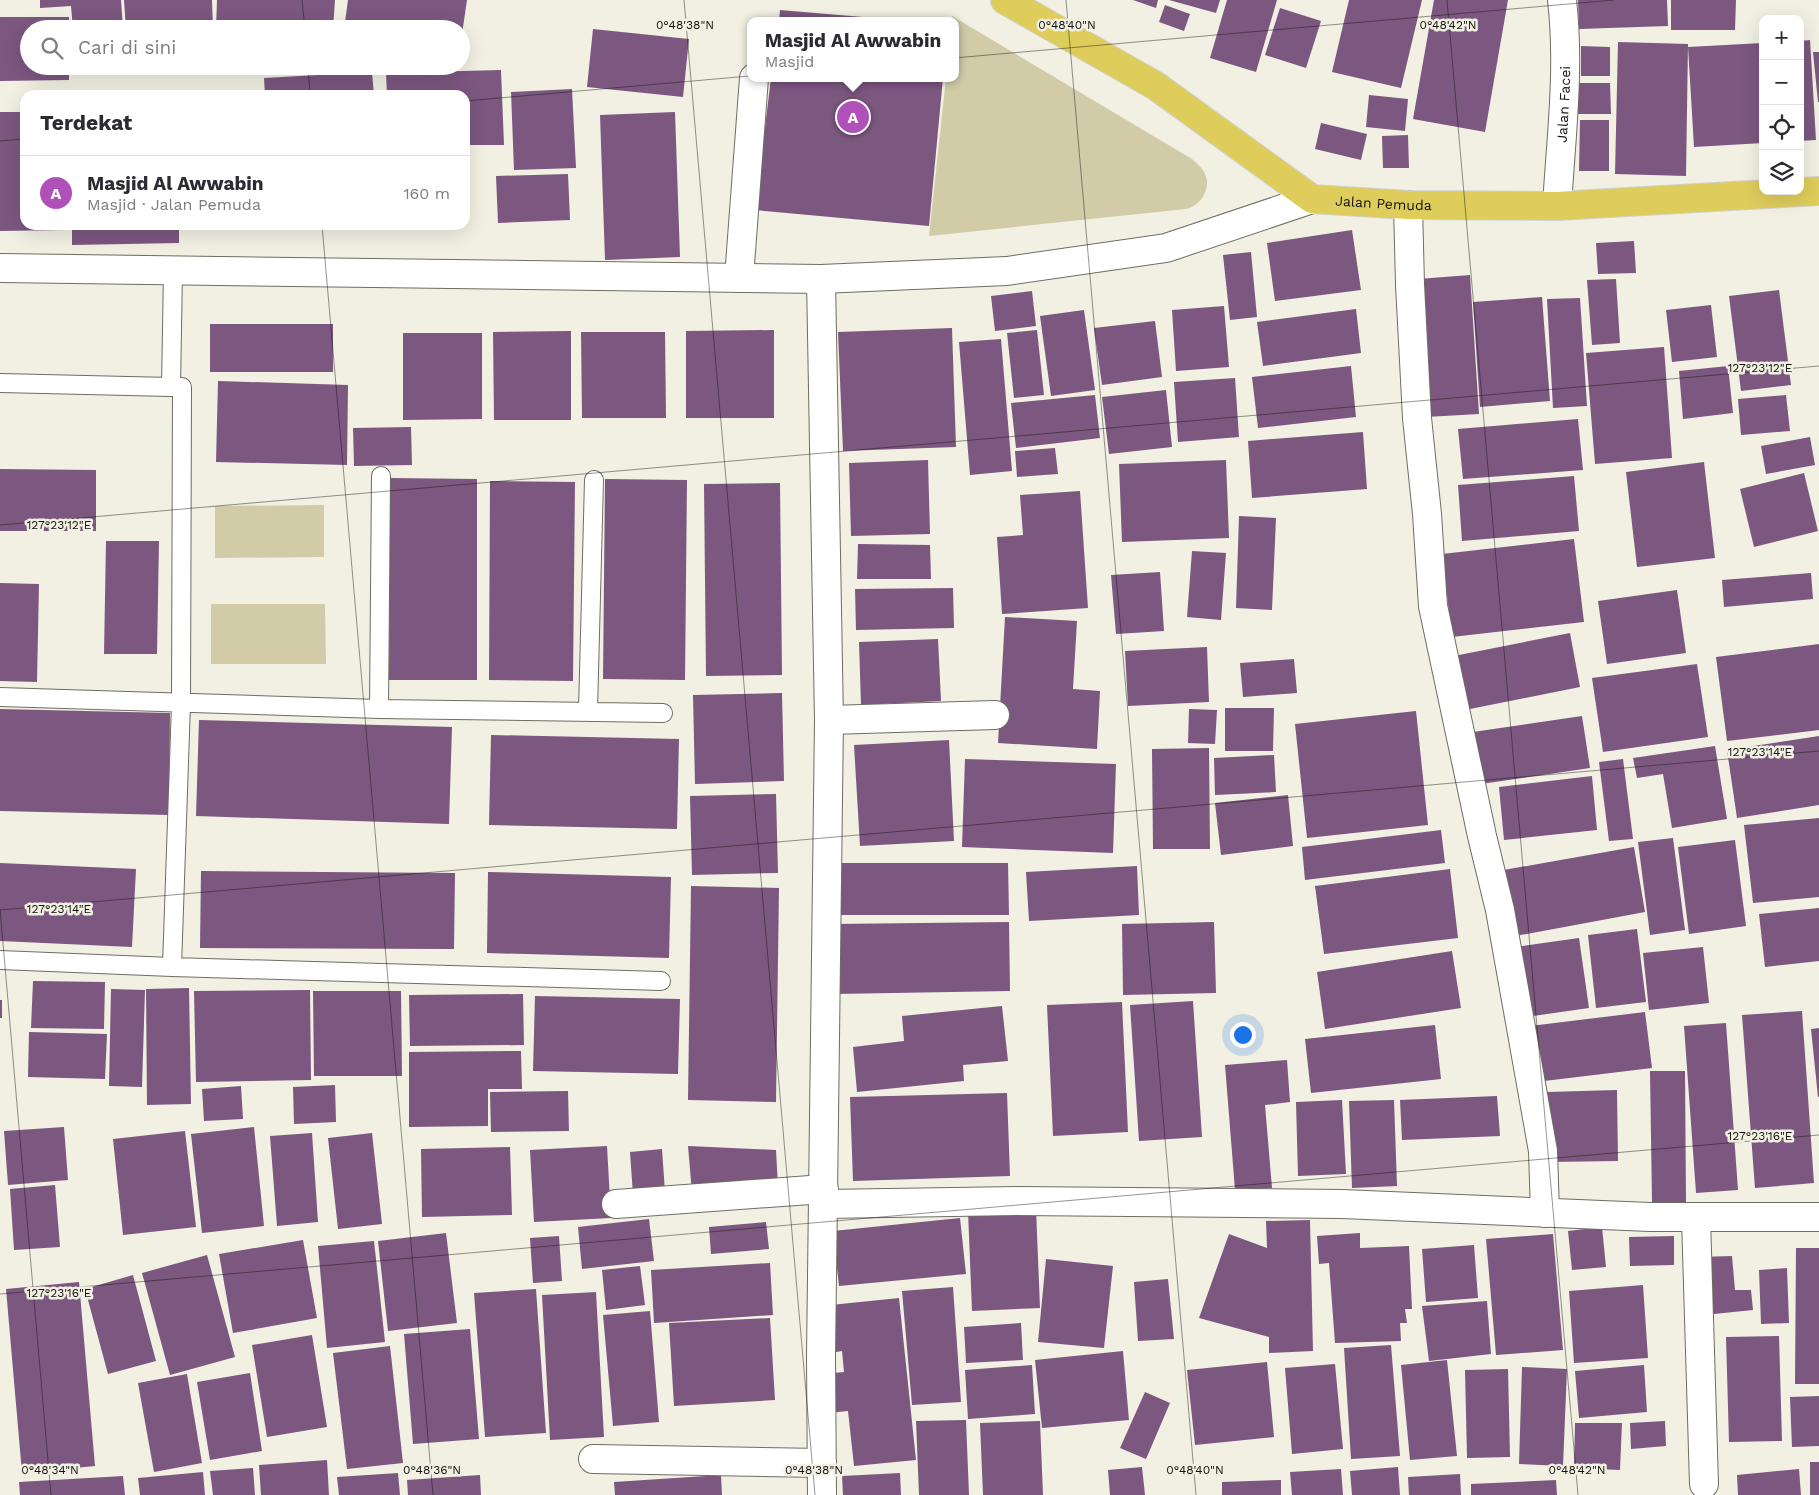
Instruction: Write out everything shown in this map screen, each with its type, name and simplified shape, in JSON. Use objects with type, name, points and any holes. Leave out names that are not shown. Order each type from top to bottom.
[{"type":"highway","points":[[1005,0],[1156,86],[1312,199]]},
{"type":"highway","name":"Jalan Pemuda","points":[[1312,199],[1408,205],[1557,206],[1819,191]]},
{"type":"street","name":"Jalan Facei","points":[[1557,206],[1564,91],[1565,24],[1562,0]]},
{"type":"street","points":[[739,278],[754,82]]},
{"type":"street","points":[[0,268],[821,279],[1008,271],[1166,248],[1312,199]]},
{"type":"street","points":[[1408,205],[1417,418],[1433,606],[1482,836],[1500,910],[1543,1151],[1545,1213]]},
{"type":"street","points":[[821,279],[829,720],[821,1356],[822,1495]]},
{"type":"street","points":[[829,720],[995,715]]},
{"type":"street","points":[[616,1204],[824,1196],[1017,1201],[1332,1204],[1650,1218],[1819,1217]]},
{"type":"street","points":[[1696,1218],[1704,1484]]},
{"type":"street","points":[[593,1459],[822,1463]]},
{"type":"lane","points":[[171,387],[173,271]]},
{"type":"lane","points":[[0,383],[182,387],[181,704],[172,967]]},
{"type":"lane","points":[[379,709],[381,476]]},
{"type":"lane","points":[[588,711],[594,480]]},
{"type":"lane","points":[[0,697],[379,709],[663,712]]},
{"type":"lane","points":[[0,960],[172,967],[662,981]]},
{"type":"shaded area","points":[[959,20],[1192,159],[1203,170],[1207,180],[1206,191],[1200,201],[1186,209],[929,236],[946,82],[959,82]]},
{"type":"shaded area","points":[[324,505],[324,557],[215,558],[215,506]]},
{"type":"shaded area","points":[[211,604],[325,604],[326,664],[211,664]]},
{"type":"building","points":[[40,0],[121,0],[122,20],[72,20],[71,6],[40,8]]},
{"type":"building","points":[[124,0],[212,0],[213,20],[125,20]]},
{"type":"building","points":[[217,0],[335,0],[334,20],[216,20]]},
{"type":"building","points":[[348,0],[467,0],[464,20],[345,20]]},
{"type":"building","points":[[1133,0],[1158,0],[1156,8]]},
{"type":"building","points":[[1169,0],[1220,0],[1216,13]]},
{"type":"building","points":[[1227,0],[1277,0],[1256,72],[1210,58]]},
{"type":"building","points":[[1349,0],[1422,0],[1401,88],[1332,72]]},
{"type":"building","points":[[1434,0],[1508,0],[1485,132],[1413,119]]},
{"type":"building","points":[[1578,0],[1667,0],[1668,26],[1579,29]]},
{"type":"building","points":[[1671,0],[1736,0],[1735,30],[1671,30]]},
{"type":"building","points":[[1165,5],[1190,14],[1184,31],[1159,22]]},
{"type":"building","points":[[1280,8],[1321,21],[1306,68],[1265,55]]},
{"type":"building","points":[[780,10],[862,17],[779,17]]},
{"type":"building","points":[[0,17],[69,17],[69,20],[20,20],[20,75],[69,75],[69,80],[0,81]]},
{"type":"building","points":[[593,29],[689,39],[683,97],[587,87]]},
{"type":"building","points":[[1810,40],[1816,140],[1804,141],[1804,60],[1804,41]]},
{"type":"building","points":[[1618,42],[1688,44],[1686,176],[1615,174]]},
{"type":"building","points":[[1759,43],[1759,143],[1694,147],[1688,47]]},
{"type":"building","points":[[1581,46],[1610,47],[1610,76],[1581,76]]},
{"type":"building","points":[[1813,52],[1819,52],[1819,102],[1818,102]]},
{"type":"building","points":[[501,70],[504,145],[470,145],[470,90],[387,90],[386,75],[470,75],[470,71]]},
{"type":"building","points":[[318,75],[372,75],[374,90],[265,90],[264,78]]},
{"type":"building","points":[[771,82],[943,82],[929,226],[755,210]]},
{"type":"building","points":[[1574,83],[1610,83],[1611,114],[1574,114]]},
{"type":"building","points":[[572,89],[576,168],[514,170],[511,92]]},
{"type":"building","points":[[1369,95],[1408,99],[1405,131],[1366,127]]},
{"type":"building","points":[[0,112],[20,112],[20,230],[65,230],[0,231]]},
{"type":"building","points":[[675,112],[680,257],[605,260],[600,115]]},
{"type":"building","points":[[1580,120],[1609,120],[1609,171],[1579,171]]},
{"type":"building","points":[[1321,123],[1367,134],[1361,160],[1315,149]]},
{"type":"building","points":[[1408,135],[1409,168],[1383,168],[1382,136]]},
{"type":"building","points":[[568,174],[570,220],[498,223],[496,176]]},
{"type":"building","points":[[72,230],[179,230],[179,243],[72,245]]},
{"type":"building","points":[[1352,230],[1361,290],[1275,301],[1267,243]]},
{"type":"building","points":[[1634,241],[1636,273],[1598,274],[1596,243]]},
{"type":"building","points":[[1251,252],[1257,317],[1230,320],[1223,255]]},
{"type":"building","points":[[1470,275],[1479,414],[1426,417],[1418,279]]},
{"type":"building","points":[[1616,279],[1620,343],[1592,345],[1587,280]]},
{"type":"building","points":[[1779,290],[1791,385],[1741,391],[1729,296]]},
{"type":"building","points":[[1032,291],[1036,326],[995,331],[991,296]]},
{"type":"building","points":[[1542,297],[1550,401],[1480,407],[1473,302]]},
{"type":"building","points":[[1580,298],[1587,406],[1553,408],[1547,299]]},
{"type":"building","points":[[1711,305],[1717,357],[1672,362],[1666,310]]},
{"type":"building","points":[[1224,306],[1229,367],[1176,371],[1172,310]]},
{"type":"building","points":[[1356,309],[1361,353],[1263,366],[1257,322]]},
{"type":"building","points":[[1084,310],[1095,390],[1051,396],[1040,316]]},
{"type":"building","points":[[1155,321],[1162,377],[1102,385],[1094,328]]},
{"type":"building","points":[[210,324],[333,324],[333,372],[210,372]]},
{"type":"building","points":[[952,328],[956,447],[843,451],[838,332]]},
{"type":"building","points":[[774,330],[774,418],[686,418],[686,331]]},
{"type":"building","points":[[1037,330],[1044,395],[1014,398],[1007,333]]},
{"type":"building","points":[[571,331],[571,420],[494,420],[493,332]]},
{"type":"building","points":[[581,332],[665,332],[666,418],[582,418]]},
{"type":"building","points":[[403,333],[482,333],[482,419],[403,420]]},
{"type":"building","points":[[1001,339],[1012,471],[970,475],[959,342]]},
{"type":"building","points":[[1664,347],[1672,458],[1595,464],[1586,353]]},
{"type":"building","points":[[1351,366],[1356,417],[1258,428],[1252,377]]},
{"type":"building","points":[[1728,366],[1733,413],[1683,419],[1679,371]]},
{"type":"building","points":[[1235,378],[1239,437],[1178,442],[1174,382]]},
{"type":"building","points":[[218,381],[348,385],[347,465],[216,462]]},
{"type":"building","points":[[1166,390],[1172,447],[1109,454],[1102,397]]},
{"type":"building","points":[[1095,395],[1100,438],[1016,448],[1011,403]]},
{"type":"building","points":[[1786,395],[1790,431],[1741,435],[1738,399]]},
{"type":"building","points":[[1578,419],[1583,470],[1463,479],[1458,429]]},
{"type":"building","points":[[411,427],[412,465],[354,466],[353,428]]},
{"type":"building","points":[[1363,432],[1367,489],[1252,498],[1248,441]]},
{"type":"building","points":[[1810,437],[1815,465],[1766,474],[1761,446]]},
{"type":"building","points":[[1055,448],[1058,474],[1017,477],[1015,451]]},
{"type":"building","points":[[928,460],[930,534],[851,536],[849,463]]},
{"type":"building","points":[[1226,460],[1229,538],[1122,542],[1119,464]]},
{"type":"building","points":[[1704,462],[1715,558],[1637,567],[1626,472]]},
{"type":"building","points":[[0,469],[96,470],[96,531],[0,531]]},
{"type":"building","points":[[1804,473],[1818,531],[1754,547],[1740,489]]},
{"type":"building","points":[[1574,476],[1579,531],[1462,541],[1458,485]]},
{"type":"building","points":[[390,478],[477,479],[477,680],[389,680]]},
{"type":"building","points":[[605,479],[687,480],[685,680],[603,679]]},
{"type":"building","points":[[490,481],[575,482],[573,681],[489,680]]},
{"type":"building","points":[[780,483],[782,675],[706,676],[704,484]]},
{"type":"building","points":[[1080,491],[1088,608],[1002,614],[997,537],[1023,535],[1020,495]]},
{"type":"building","points":[[1239,516],[1276,518],[1272,610],[1236,608]]},
{"type":"building","points":[[1574,539],[1584,622],[1452,637],[1442,554]]},
{"type":"building","points":[[106,541],[159,541],[157,654],[104,654]]},
{"type":"building","points":[[858,544],[930,545],[931,579],[857,579]]},
{"type":"building","points":[[1192,551],[1226,553],[1221,620],[1187,617]]},
{"type":"building","points":[[1160,572],[1164,631],[1116,634],[1111,575]]},
{"type":"building","points":[[1811,573],[1813,599],[1724,607],[1722,580]]},
{"type":"building","points":[[0,583],[39,584],[37,682],[0,681]]},
{"type":"building","points":[[953,588],[954,628],[856,630],[855,589]]},
{"type":"building","points":[[1677,590],[1686,653],[1607,664],[1598,601]]},
{"type":"building","points":[[1005,617],[1077,621],[1073,689],[1100,691],[1097,749],[998,743]]},
{"type":"building","points":[[1570,633],[1580,687],[1460,711],[1449,657]]},
{"type":"building","points":[[938,639],[941,701],[861,705],[859,642]]},
{"type":"building","points":[[1819,644],[1819,730],[1727,741],[1716,657]]},
{"type":"building","points":[[1207,647],[1209,702],[1128,706],[1125,651]]},
{"type":"building","points":[[1294,659],[1297,693],[1243,697],[1240,663]]},
{"type":"building","points":[[1697,664],[1708,737],[1603,752],[1592,678]]},
{"type":"building","points":[[782,693],[784,781],[695,784],[693,695]]},
{"type":"building","points":[[1225,708],[1274,708],[1273,751],[1225,751]]},
{"type":"building","points":[[0,709],[170,713],[169,815],[0,811]]},
{"type":"building","points":[[1189,709],[1217,710],[1215,744],[1188,743]]},
{"type":"building","points":[[1416,711],[1428,825],[1307,838],[1295,724]]},
{"type":"building","points":[[1582,716],[1590,768],[1474,785],[1466,733]]},
{"type":"building","points":[[199,720],[452,727],[449,824],[196,816]]},
{"type":"building","points":[[491,735],[679,739],[677,829],[489,825]]},
{"type":"building","points":[[1819,736],[1819,805],[1737,818],[1727,750]]},
{"type":"building","points":[[949,740],[954,841],[860,846],[854,745]]},
{"type":"building","points":[[1715,746],[1727,819],[1672,828],[1663,774],[1637,778],[1633,758]]},
{"type":"building","points":[[1209,748],[1210,849],[1153,849],[1152,749]]},
{"type":"building","points":[[1274,755],[1276,792],[1215,795],[1214,758]]},
{"type":"building","points":[[965,759],[1116,764],[1113,853],[962,847]]},
{"type":"building","points":[[1623,759],[1633,839],[1609,841],[1599,762]]},
{"type":"building","points":[[1592,776],[1597,830],[1504,840],[1499,787]]},
{"type":"building","points":[[776,794],[778,873],[692,875],[690,796]]},
{"type":"building","points":[[1288,795],[1293,846],[1221,855],[1215,803]]},
{"type":"building","points":[[1819,818],[1819,897],[1753,903],[1744,825]]},
{"type":"building","points":[[1441,830],[1445,863],[1305,880],[1302,847]]},
{"type":"building","points":[[1673,838],[1685,930],[1650,935],[1638,842]]},
{"type":"building","points":[[1735,840],[1746,926],[1689,934],[1678,847]]},
{"type":"building","points":[[1634,847],[1645,912],[1510,937],[1498,871]]},
{"type":"building","points":[[0,863],[136,869],[132,947],[0,941]]},
{"type":"building","points":[[841,863],[1008,863],[1009,915],[841,915]]},
{"type":"building","points":[[1137,866],[1139,915],[1029,921],[1026,872]]},
{"type":"building","points":[[1450,869],[1458,938],[1324,954],[1315,886]]},
{"type":"building","points":[[201,871],[455,873],[454,949],[200,948]]},
{"type":"building","points":[[488,872],[671,877],[669,958],[487,953]]},
{"type":"building","points":[[691,886],[779,888],[776,1102],[688,1100]]},
{"type":"building","points":[[1819,908],[1819,961],[1765,967],[1759,914]]},
{"type":"building","points":[[1009,922],[1010,991],[834,994],[834,924]]},
{"type":"building","points":[[1214,922],[1216,993],[1123,995],[1122,924]]},
{"type":"building","points":[[1637,929],[1646,1002],[1596,1008],[1588,935]]},
{"type":"building","points":[[1579,938],[1589,1008],[1526,1017],[1516,947]]},
{"type":"building","points":[[1703,947],[1709,1003],[1649,1010],[1643,953]]},
{"type":"building","points":[[1452,951],[1461,1008],[1325,1029],[1317,972]]},
{"type":"building","points":[[33,981],[105,982],[104,1029],[31,1028]]},
{"type":"building","points":[[189,988],[191,1104],[147,1105],[146,989]]},
{"type":"building","points":[[111,989],[145,990],[142,1087],[109,1086]]},
{"type":"building","points":[[310,990],[311,1080],[196,1082],[194,991]]},
{"type":"building","points":[[313,991],[401,991],[402,1076],[314,1076]]},
{"type":"building","points":[[523,994],[524,1045],[410,1046],[409,995]]},
{"type":"building","points":[[535,996],[680,999],[678,1074],[533,1071]]},
{"type":"building","points":[[0,1000],[2,1000],[2,1018],[0,1018]]},
{"type":"building","points":[[1193,1001],[1202,1137],[1139,1141],[1130,1005]]},
{"type":"building","points":[[1122,1002],[1128,1132],[1053,1136],[1047,1005]]},
{"type":"building","points":[[1002,1006],[1008,1061],[963,1065],[964,1081],[857,1092],[853,1047],[904,1041],[902,1016]]},
{"type":"building","points":[[1802,1011],[1814,1183],[1755,1188],[1742,1015]]},
{"type":"building","points":[[1645,1012],[1652,1068],[1536,1082],[1530,1026]]},
{"type":"building","points":[[1726,1023],[1738,1190],[1696,1193],[1684,1026]]},
{"type":"building","points":[[1435,1025],[1441,1079],[1311,1093],[1305,1039]]},
{"type":"building","points":[[1819,1028],[1819,1097],[1818,1097],[1811,1029]]},
{"type":"building","points":[[29,1032],[107,1034],[105,1079],[28,1077]]},
{"type":"building","points":[[521,1051],[522,1089],[488,1089],[488,1126],[409,1127],[409,1052]]},
{"type":"building","points":[[1287,1060],[1290,1102],[1265,1105],[1272,1188],[1235,1190],[1225,1065]]},
{"type":"building","points":[[1650,1071],[1685,1071],[1686,1202],[1652,1202]]},
{"type":"building","points":[[335,1085],[336,1122],[294,1124],[293,1087]]},
{"type":"building","points":[[241,1086],[243,1119],[204,1121],[202,1089]]},
{"type":"building","points":[[1617,1090],[1618,1161],[1549,1162],[1547,1092]]},
{"type":"building","points":[[568,1091],[569,1131],[491,1132],[490,1092]]},
{"type":"building","points":[[1007,1093],[1010,1176],[853,1181],[850,1097]]},
{"type":"building","points":[[1497,1096],[1500,1136],[1402,1140],[1400,1100]]},
{"type":"building","points":[[1342,1100],[1346,1174],[1298,1176],[1296,1102]]},
{"type":"building","points":[[1394,1100],[1397,1186],[1352,1188],[1349,1101]]},
{"type":"building","points":[[64,1127],[68,1180],[8,1185],[4,1131]]},
{"type":"building","points":[[254,1127],[264,1226],[202,1233],[191,1134]]},
{"type":"building","points":[[185,1131],[196,1227],[123,1235],[113,1139]]},
{"type":"building","points":[[312,1133],[318,1222],[277,1226],[270,1136]]},
{"type":"building","points":[[372,1133],[382,1224],[338,1229],[328,1138]]},
{"type":"building","points":[[607,1146],[611,1218],[534,1222],[530,1150]]},
{"type":"building","points":[[688,1146],[776,1150],[778,1187],[692,1193]]},
{"type":"building","points":[[510,1147],[512,1215],[422,1217],[421,1149]]},
{"type":"building","points":[[662,1149],[665,1192],[633,1195],[630,1152]]},
{"type":"building","points":[[55,1185],[60,1247],[14,1250],[10,1189]]},
{"type":"building","points":[[1036,1208],[1040,1308],[972,1311],[968,1211]]},
{"type":"building","points":[[960,1218],[966,1274],[839,1286],[833,1231]]},
{"type":"building","points":[[649,1219],[654,1261],[582,1269],[578,1227]]},
{"type":"building","points":[[1310,1220],[1313,1351],[1269,1353],[1269,1337],[1199,1318],[1229,1234],[1267,1248],[1266,1221]]},
{"type":"building","points":[[766,1222],[769,1249],[711,1254],[709,1227]]},
{"type":"building","points":[[1602,1227],[1606,1267],[1572,1270],[1568,1231]]},
{"type":"building","points":[[446,1233],[457,1323],[388,1331],[378,1241]]},
{"type":"building","points":[[1360,1233],[1360,1248],[1409,1246],[1412,1309],[1405,1309],[1407,1323],[1400,1323],[1401,1341],[1335,1343],[1329,1263],[1319,1264],[1317,1236]]},
{"type":"building","points":[[1553,1234],[1563,1350],[1496,1355],[1486,1239]]},
{"type":"building","points":[[559,1236],[562,1281],[533,1283],[530,1238]]},
{"type":"building","points":[[1674,1236],[1674,1265],[1630,1266],[1629,1237]]},
{"type":"building","points":[[303,1240],[317,1318],[233,1333],[219,1254]]},
{"type":"building","points":[[374,1241],[385,1342],[327,1348],[318,1246]]},
{"type":"building","points":[[1474,1245],[1478,1298],[1426,1302],[1422,1249]]},
{"type":"building","points":[[1796,1248],[1819,1248],[1819,1384],[1795,1384]]},
{"type":"building","points":[[207,1255],[235,1357],[170,1375],[142,1273]]},
{"type":"building","points":[[1732,1256],[1735,1290],[1751,1290],[1753,1310],[1704,1315],[1700,1257]]},
{"type":"building","points":[[1046,1259],[1113,1266],[1104,1348],[1038,1342]]},
{"type":"building","points":[[770,1263],[773,1315],[654,1323],[651,1270]]},
{"type":"building","points":[[640,1266],[645,1305],[606,1310],[602,1270]]},
{"type":"building","points":[[1787,1268],[1789,1323],[1761,1324],[1759,1270]]},
{"type":"building","points":[[133,1275],[156,1361],[108,1374],[85,1289]]},
{"type":"building","points":[[1168,1279],[1174,1339],[1138,1341],[1134,1282]]},
{"type":"building","points":[[79,1282],[95,1466],[22,1473],[6,1289]]},
{"type":"building","points":[[1643,1285],[1648,1358],[1574,1363],[1569,1291]]},
{"type":"building","points":[[953,1287],[961,1402],[912,1405],[902,1291]]},
{"type":"building","points":[[536,1289],[546,1433],[485,1437],[474,1293]]},
{"type":"building","points":[[596,1292],[604,1437],[550,1440],[542,1295]]},
{"type":"building","points":[[899,1298],[916,1460],[854,1466],[848,1411],[828,1413],[824,1374],[844,1372],[842,1351],[836,1352],[831,1305]]},
{"type":"building","points":[[1487,1301],[1491,1354],[1429,1361],[1422,1306]]},
{"type":"building","points":[[650,1311],[659,1422],[613,1426],[603,1315]]},
{"type":"building","points":[[770,1318],[775,1400],[674,1406],[669,1323]]},
{"type":"building","points":[[1021,1323],[1023,1360],[966,1363],[964,1327]]},
{"type":"building","points":[[470,1329],[479,1439],[413,1444],[404,1334]]},
{"type":"building","points":[[312,1335],[327,1427],[267,1437],[252,1345]]},
{"type":"building","points":[[1779,1336],[1782,1441],[1729,1442],[1726,1337]]},
{"type":"building","points":[[1391,1345],[1400,1456],[1351,1459],[1344,1348]]},
{"type":"building","points":[[390,1346],[403,1463],[347,1469],[333,1353]]},
{"type":"building","points":[[1123,1351],[1129,1420],[1042,1428],[1035,1360]]},
{"type":"building","points":[[1447,1360],[1457,1456],[1410,1460],[1401,1365]]},
{"type":"building","points":[[1267,1362],[1274,1437],[1195,1445],[1187,1370]]},
{"type":"building","points":[[1335,1364],[1343,1449],[1292,1454],[1285,1368]]},
{"type":"building","points":[[1032,1365],[1035,1414],[968,1419],[965,1370]]},
{"type":"building","points":[[1644,1365],[1647,1412],[1579,1418],[1575,1371]]},
{"type":"building","points":[[1522,1367],[1567,1369],[1563,1466],[1519,1464]]},
{"type":"building","points":[[1508,1369],[1510,1457],[1467,1458],[1465,1370]]},
{"type":"building","points":[[250,1373],[262,1451],[210,1460],[197,1382]]},
{"type":"building","points":[[187,1374],[202,1463],[154,1472],[138,1383]]},
{"type":"building","points":[[1145,1392],[1170,1403],[1146,1459],[1120,1448]]},
{"type":"building","points":[[1819,1396],[1819,1446],[1792,1447],[1790,1397]]},
{"type":"building","points":[[966,1420],[969,1495],[919,1495],[916,1421]]},
{"type":"building","points":[[1040,1421],[1043,1495],[983,1495],[980,1423]]},
{"type":"building","points":[[1665,1421],[1666,1446],[1631,1449],[1630,1423]]},
{"type":"building","points":[[1575,1423],[1622,1423],[1620,1470],[1574,1468]]},
{"type":"building","points":[[327,1460],[329,1495],[261,1495],[259,1465]]},
{"type":"building","points":[[1810,1462],[1819,1462],[1819,1495],[1810,1495]]},
{"type":"building","points":[[1142,1467],[1145,1495],[1110,1495],[1108,1470]]},
{"type":"building","points":[[1398,1467],[1400,1495],[1352,1495],[1350,1471]]},
{"type":"building","points":[[253,1468],[255,1495],[213,1495],[210,1471]]},
{"type":"building","points":[[1341,1469],[1343,1495],[1292,1495],[1290,1472]]},
{"type":"building","points":[[1799,1469],[1801,1495],[1738,1495],[1737,1475]]},
{"type":"building","points":[[203,1472],[205,1495],[140,1495],[138,1478]]},
{"type":"building","points":[[398,1473],[400,1495],[339,1495],[337,1477]]},
{"type":"building","points":[[900,1473],[901,1495],[843,1495],[842,1476]]},
{"type":"building","points":[[1460,1474],[1461,1495],[1409,1495],[1408,1477]]},
{"type":"building","points":[[480,1475],[481,1495],[408,1495],[407,1480]]},
{"type":"building","points":[[721,1475],[722,1495],[615,1495],[614,1482]]},
{"type":"building","points":[[123,1476],[125,1495],[20,1495],[19,1482]]},
{"type":"building","points":[[1281,1480],[1281,1495],[1222,1495],[1222,1482]]},
{"type":"building","points":[[1556,1480],[1557,1495],[1471,1495],[1471,1484]]},
{"type":"place","name":"Masjid Al Awwabin","points":[[853,117]]}]
